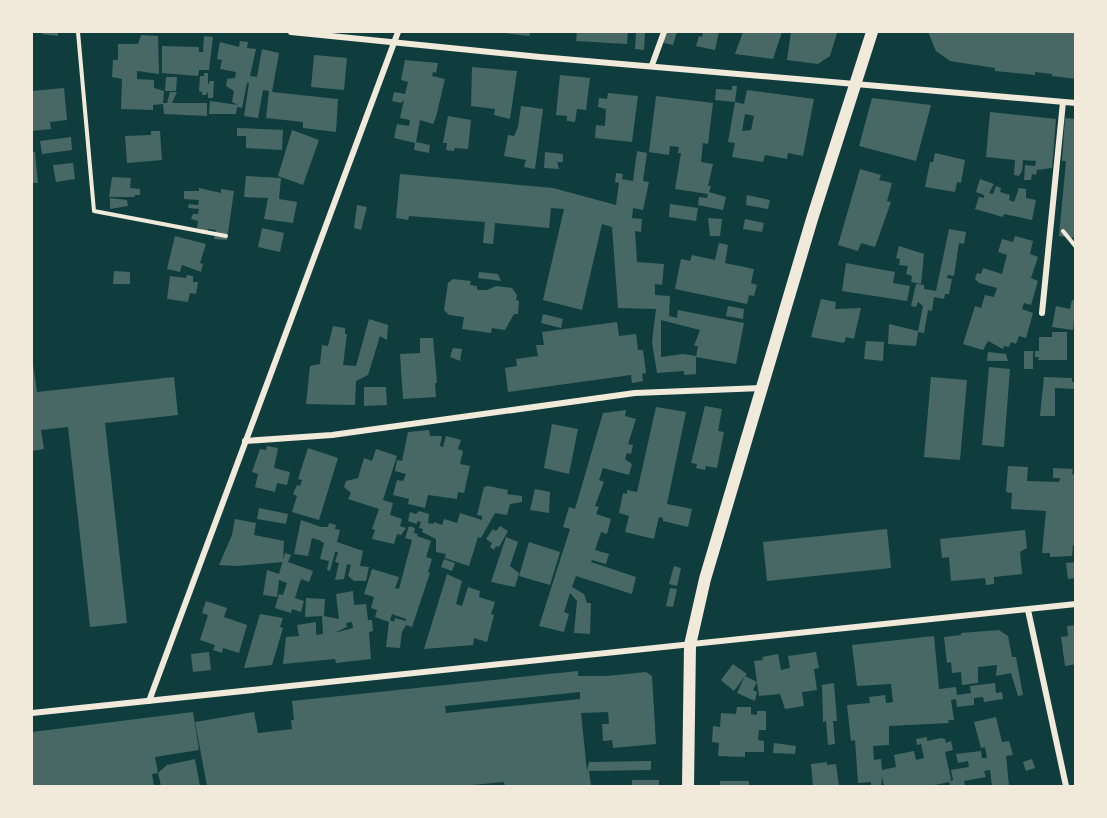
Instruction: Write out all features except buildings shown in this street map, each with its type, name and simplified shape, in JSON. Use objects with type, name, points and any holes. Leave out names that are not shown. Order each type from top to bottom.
[{"type":"main road","points":[[688,786],[690,645],[705,579],[793,280],[872,32]]},
{"type":"street","points":[[291,32],[395,40],[540,57],[1076,103]]},
{"type":"street","points":[[149,701],[398,32]]},
{"type":"street","points":[[652,65],[664,32]]},
{"type":"street","points":[[1042,313],[1063,102]]},
{"type":"street","points":[[244,441],[350,433],[635,393],[763,388]]},
{"type":"street","points":[[32,713],[1076,604]]},
{"type":"street","points":[[1028,610],[1066,786]]},
{"type":"lane","points":[[78,32],[94,211],[226,236]]}]
